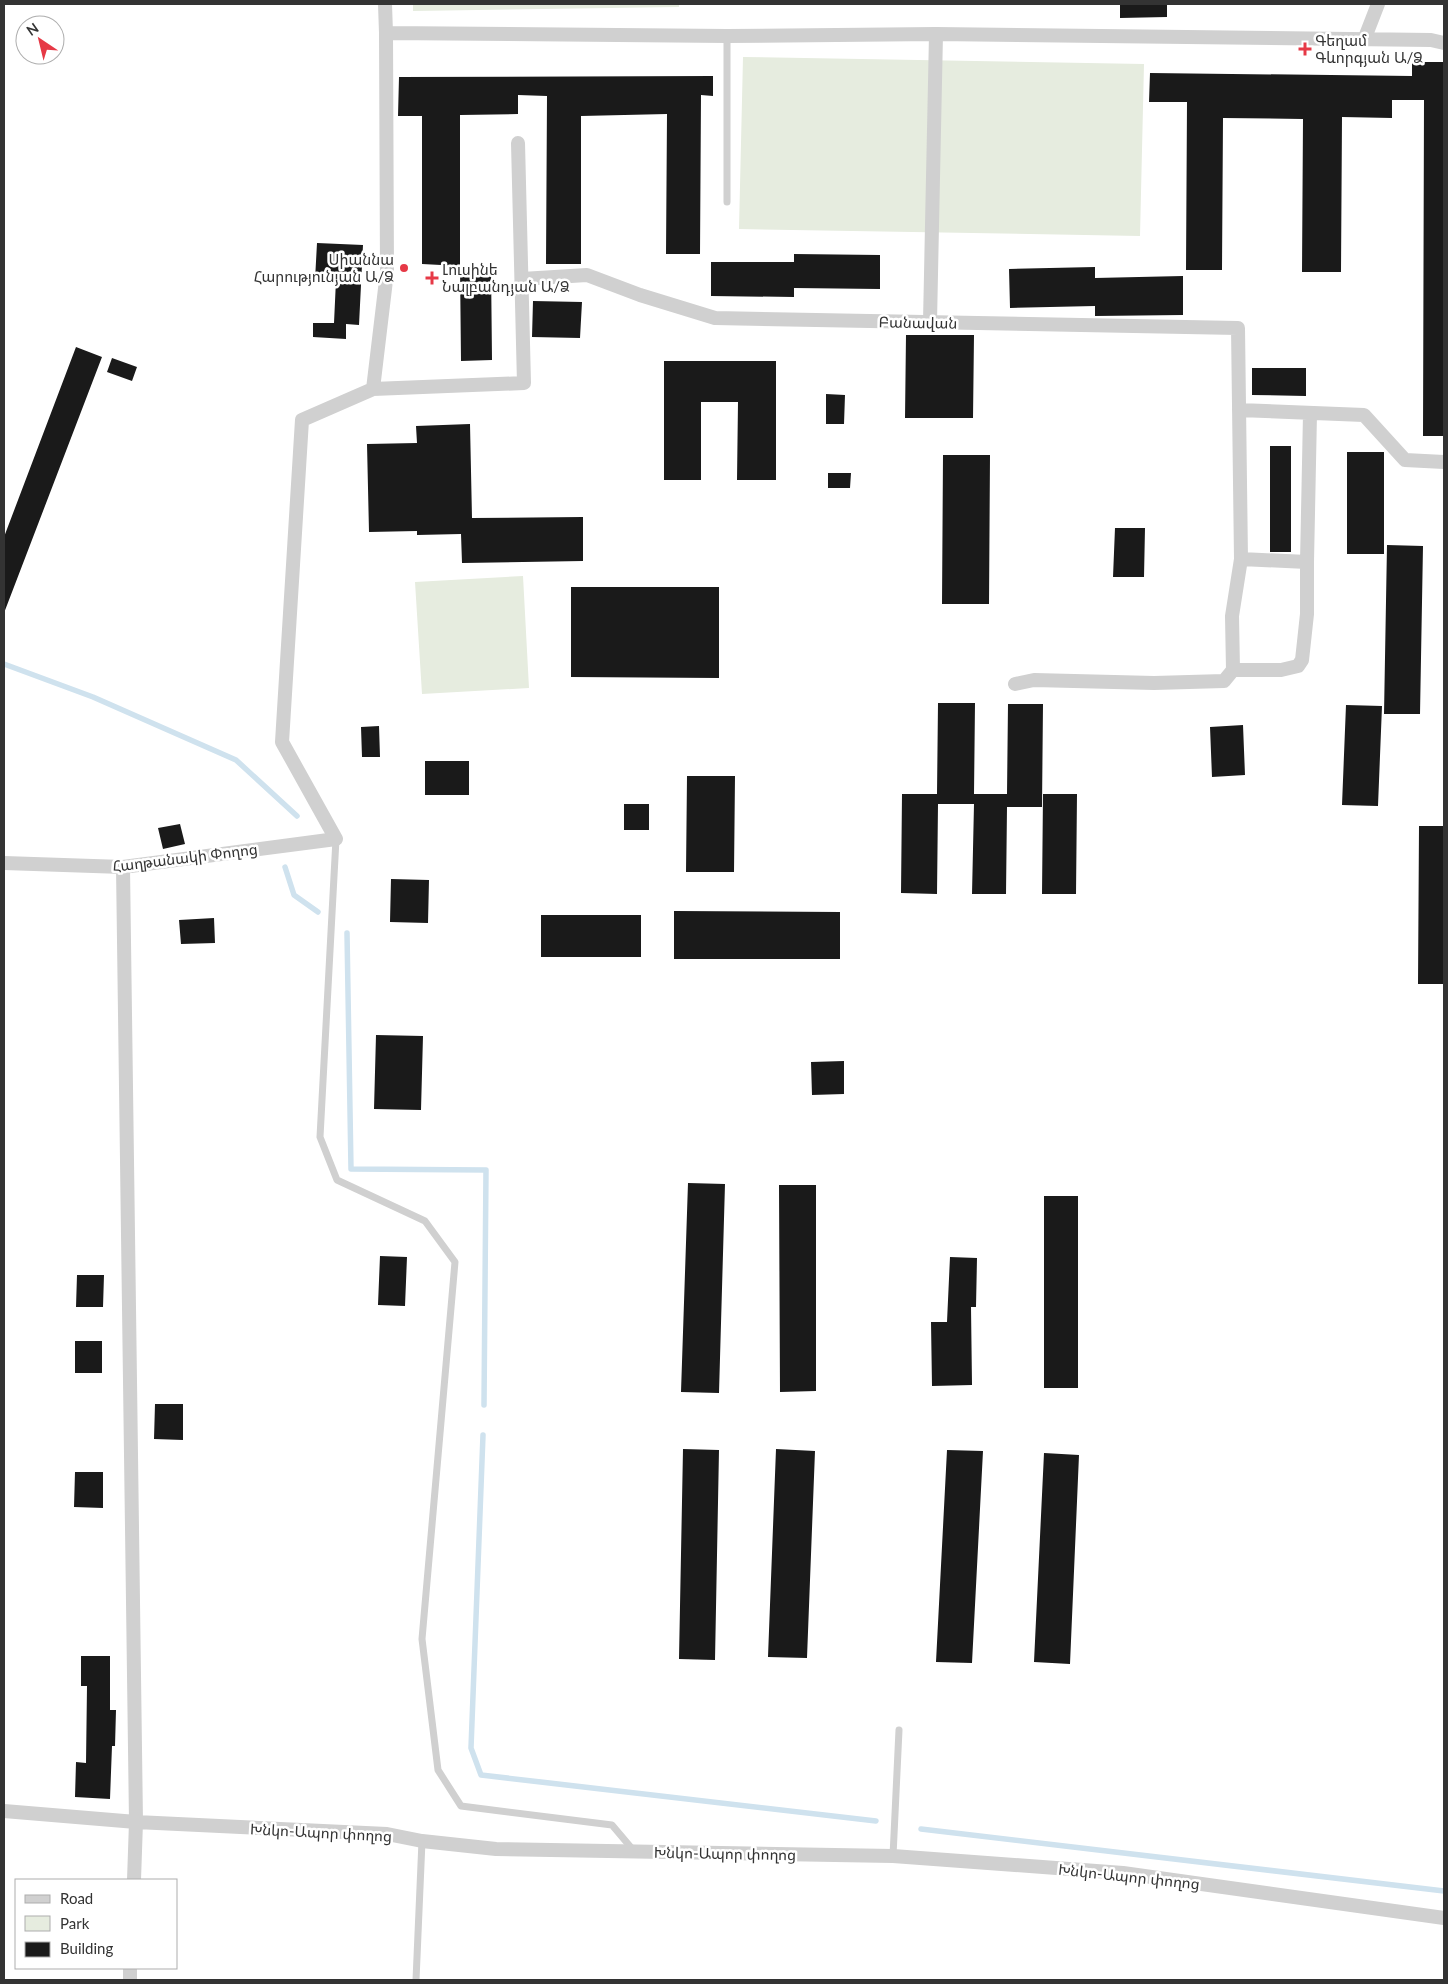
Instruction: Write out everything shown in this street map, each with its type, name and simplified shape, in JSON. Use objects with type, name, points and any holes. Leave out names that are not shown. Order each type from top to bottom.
[{"type":"street","points":[[373,389],[387,272],[385,4]]},
{"type":"street","points":[[1364,40],[1378,4]]},
{"type":"street","points":[[386,33],[727,36],[936,34],[1431,40],[1444,43]]},
{"type":"street","points":[[930,322],[936,34]]},
{"type":"street","points":[[336,839],[282,742],[302,420],[373,389],[524,382],[518,143]]},
{"type":"street","name":"Բանավան","points":[[522,279],[588,275],[640,295],[715,318],[1238,328],[1239,410]]},
{"type":"street","points":[[1015,684],[1034,680],[1154,683],[1224,681],[1233,670],[1232,616],[1241,559],[1239,410],[1364,415],[1405,460],[1444,462]]},
{"type":"street","points":[[1233,670],[1281,670],[1298,666],[1302,660],[1307,614],[1310,414]]},
{"type":"street","points":[[1241,559],[1307,562]]},
{"type":"street","name":"Հաղթանակի Փողոց","points":[[4,863],[123,868],[336,839]]},
{"type":"street","points":[[123,868],[136,1822],[134,1879]]},
{"type":"street","name":"Խնկո-Ապոր փողոց","points":[[4,1811],[136,1822],[387,1834],[422,1841],[496,1849],[893,1856],[1123,1873],[1444,1918]]},
{"type":"lane","points":[[727,36],[727,202]]},
{"type":"lane","points":[[336,839],[320,1137],[337,1180],[425,1221],[456,1262],[422,1639],[438,1770],[461,1806],[612,1825],[635,1852]]},
{"type":"lane","points":[[893,1856],[899,1730]]},
{"type":"lane","points":[[416,1980],[422,1841]]},
{"type":"green space","points":[[413,4],[679,4],[679,7],[413,11]]},
{"type":"green space","points":[[743,57],[1144,64],[1140,236],[739,229]]},
{"type":"green space","points":[[523,576],[529,688],[422,694],[415,582]]},
{"type":"building","points":[[1120,4],[1167,4],[1167,17],[1120,18]]},
{"type":"building","points":[[1412,62],[1444,62],[1444,436],[1423,436],[1424,100],[1392,100],[1392,118],[1342,117],[1341,272],[1302,272],[1303,119],[1223,118],[1222,270],[1186,270],[1187,102],[1149,102],[1150,73],[1412,76]]},
{"type":"building","points":[[713,76],[713,96],[701,95],[700,254],[666,254],[667,114],[581,116],[581,264],[546,264],[547,96],[518,95],[518,114],[460,115],[460,266],[422,264],[422,116],[398,116],[399,77]]},
{"type":"building","points":[[317,243],[363,245],[359,325],[346,324],[346,339],[313,337],[313,323],[334,323],[336,280],[315,280]]},
{"type":"building","points":[[794,254],[880,255],[880,289],[794,288],[794,297],[711,296],[711,262],[794,262]]},
{"type":"building","points":[[460,266],[491,266],[492,360],[461,361]]},
{"type":"building","points":[[1095,267],[1095,278],[1183,276],[1183,315],[1095,316],[1095,306],[1010,308],[1009,269]]},
{"type":"building","points":[[533,301],[582,302],[580,338],[532,337]]},
{"type":"building","points":[[906,335],[974,335],[973,418],[905,418]]},
{"type":"building","points":[[76,347],[102,357],[4,613],[4,537]]},
{"type":"building","points":[[112,358],[137,367],[132,381],[107,372]]},
{"type":"building","points":[[664,361],[776,361],[776,480],[737,480],[738,402],[701,402],[701,480],[664,480]]},
{"type":"building","points":[[1252,368],[1306,368],[1306,396],[1252,395]]},
{"type":"building","points":[[826,394],[845,395],[844,424],[826,424]]},
{"type":"building","points":[[470,424],[472,518],[583,517],[583,561],[462,563],[461,534],[417,535],[417,531],[369,532],[367,444],[417,443],[416,426]]},
{"type":"building","points":[[1270,446],[1291,446],[1291,552],[1270,552]]},
{"type":"building","points":[[1347,452],[1384,452],[1384,554],[1347,554]]},
{"type":"building","points":[[943,455],[990,455],[989,604],[942,604]]},
{"type":"building","points":[[828,473],[851,473],[850,488],[828,488]]},
{"type":"building","points":[[1115,528],[1145,528],[1144,577],[1113,577]]},
{"type":"building","points":[[1387,545],[1423,546],[1420,714],[1384,714]]},
{"type":"building","points":[[571,587],[719,587],[719,678],[571,677]]},
{"type":"building","points":[[938,703],[975,703],[974,794],[1007,794],[1008,704],[1043,704],[1042,807],[1007,807],[1006,894],[972,894],[974,804],[938,804],[937,894],[901,893],[902,794],[937,794]]},
{"type":"building","points":[[1346,705],[1382,706],[1378,806],[1342,805]]},
{"type":"building","points":[[1243,725],[1245,775],[1212,777],[1210,727]]},
{"type":"building","points":[[379,726],[380,757],[362,757],[361,727]]},
{"type":"building","points":[[425,761],[469,761],[469,795],[425,795]]},
{"type":"building","points":[[687,776],[735,776],[734,872],[686,872]]},
{"type":"building","points":[[1043,794],[1077,794],[1076,894],[1042,894]]},
{"type":"building","points":[[624,804],[649,804],[649,830],[624,830]]},
{"type":"building","points":[[180,824],[185,844],[163,849],[158,828]]},
{"type":"building","points":[[1419,826],[1444,826],[1444,984],[1418,984]]},
{"type":"building","points":[[391,879],[429,880],[428,923],[390,922]]},
{"type":"building","points":[[674,911],[840,912],[840,959],[674,959]]},
{"type":"building","points":[[541,915],[641,915],[641,957],[541,957]]},
{"type":"building","points":[[214,918],[215,943],[181,944],[179,920]]},
{"type":"building","points":[[376,1035],[423,1036],[421,1110],[374,1109]]},
{"type":"building","points":[[844,1061],[844,1094],[812,1095],[811,1062]]},
{"type":"building","points":[[688,1183],[725,1184],[719,1393],[681,1392]]},
{"type":"building","points":[[779,1185],[816,1185],[816,1391],[780,1392]]},
{"type":"building","points":[[1044,1196],[1078,1196],[1078,1388],[1044,1388]]},
{"type":"building","points":[[380,1256],[407,1257],[405,1306],[378,1305]]},
{"type":"building","points":[[950,1257],[977,1258],[976,1307],[971,1307],[972,1385],[932,1386],[931,1322],[947,1322]]},
{"type":"building","points":[[77,1275],[104,1275],[103,1307],[76,1307]]},
{"type":"building","points":[[75,1341],[102,1341],[102,1373],[75,1373]]},
{"type":"building","points":[[155,1404],[183,1404],[183,1440],[154,1439]]},
{"type":"building","points":[[683,1449],[719,1450],[715,1660],[679,1659]]},
{"type":"building","points":[[776,1449],[815,1451],[807,1658],[768,1657]]},
{"type":"building","points":[[947,1450],[983,1451],[972,1663],[936,1662]]},
{"type":"building","points":[[1044,1453],[1079,1455],[1070,1664],[1034,1662]]},
{"type":"building","points":[[75,1472],[103,1472],[103,1508],[74,1507]]},
{"type":"building","points":[[81,1656],[110,1656],[110,1710],[116,1710],[115,1746],[112,1746],[110,1799],[75,1797],[76,1762],[86,1763],[87,1686],[81,1686]]},
{"type":"waterway","points":[[4,664],[93,697],[236,760],[297,816]]},
{"type":"waterway","points":[[285,867],[294,895],[318,912]]},
{"type":"waterway","points":[[347,933],[351,1169],[486,1170],[484,1405]]},
{"type":"waterway","points":[[483,1435],[471,1748],[481,1775],[876,1821]]},
{"type":"waterway","points":[[921,1829],[1444,1891]]},
{"type":"place","name":"Գեղամ Գևորգյան Ա/Ձ","points":[[1305,49]]},
{"type":"place","name":"Սիաննա Հարությունյան Ա/Ձ","points":[[404,268]]},
{"type":"place","name":"Լուսինե Նալբանդյան Ա/Ձ","points":[[432,278]]}]
